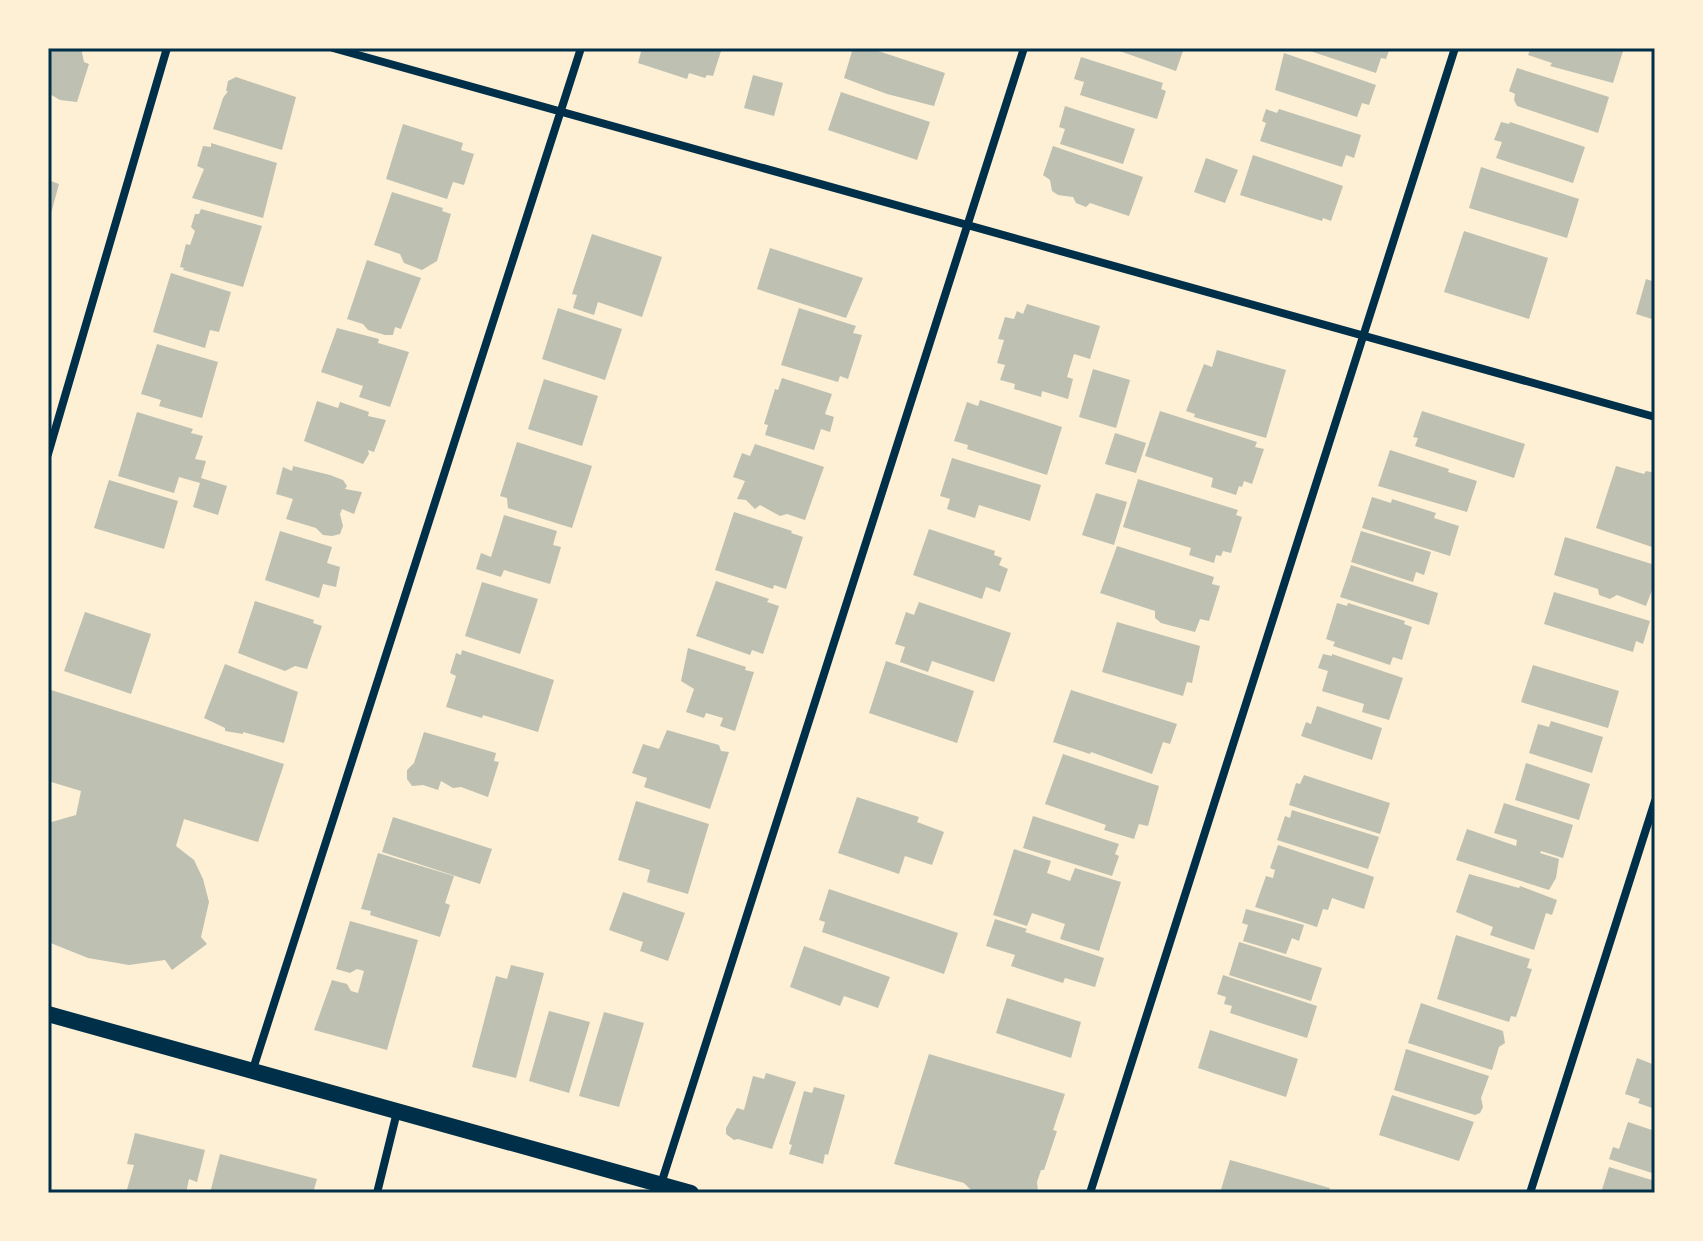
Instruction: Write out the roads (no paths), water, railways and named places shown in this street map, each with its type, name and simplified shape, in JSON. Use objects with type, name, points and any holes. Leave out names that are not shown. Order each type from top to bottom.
[{"type":"main road","points":[[48,1014],[691,1193]]},
{"type":"street","points":[[48,454],[167,48]]},
{"type":"street","points":[[333,48],[1655,417]]},
{"type":"street","points":[[253,1069],[581,48]]},
{"type":"street","points":[[661,1184],[1024,48]]},
{"type":"street","points":[[1090,1193],[1455,48]]},
{"type":"street","points":[[1530,1193],[1655,801]]},
{"type":"street","points":[[377,1193],[397,1112]]}]
